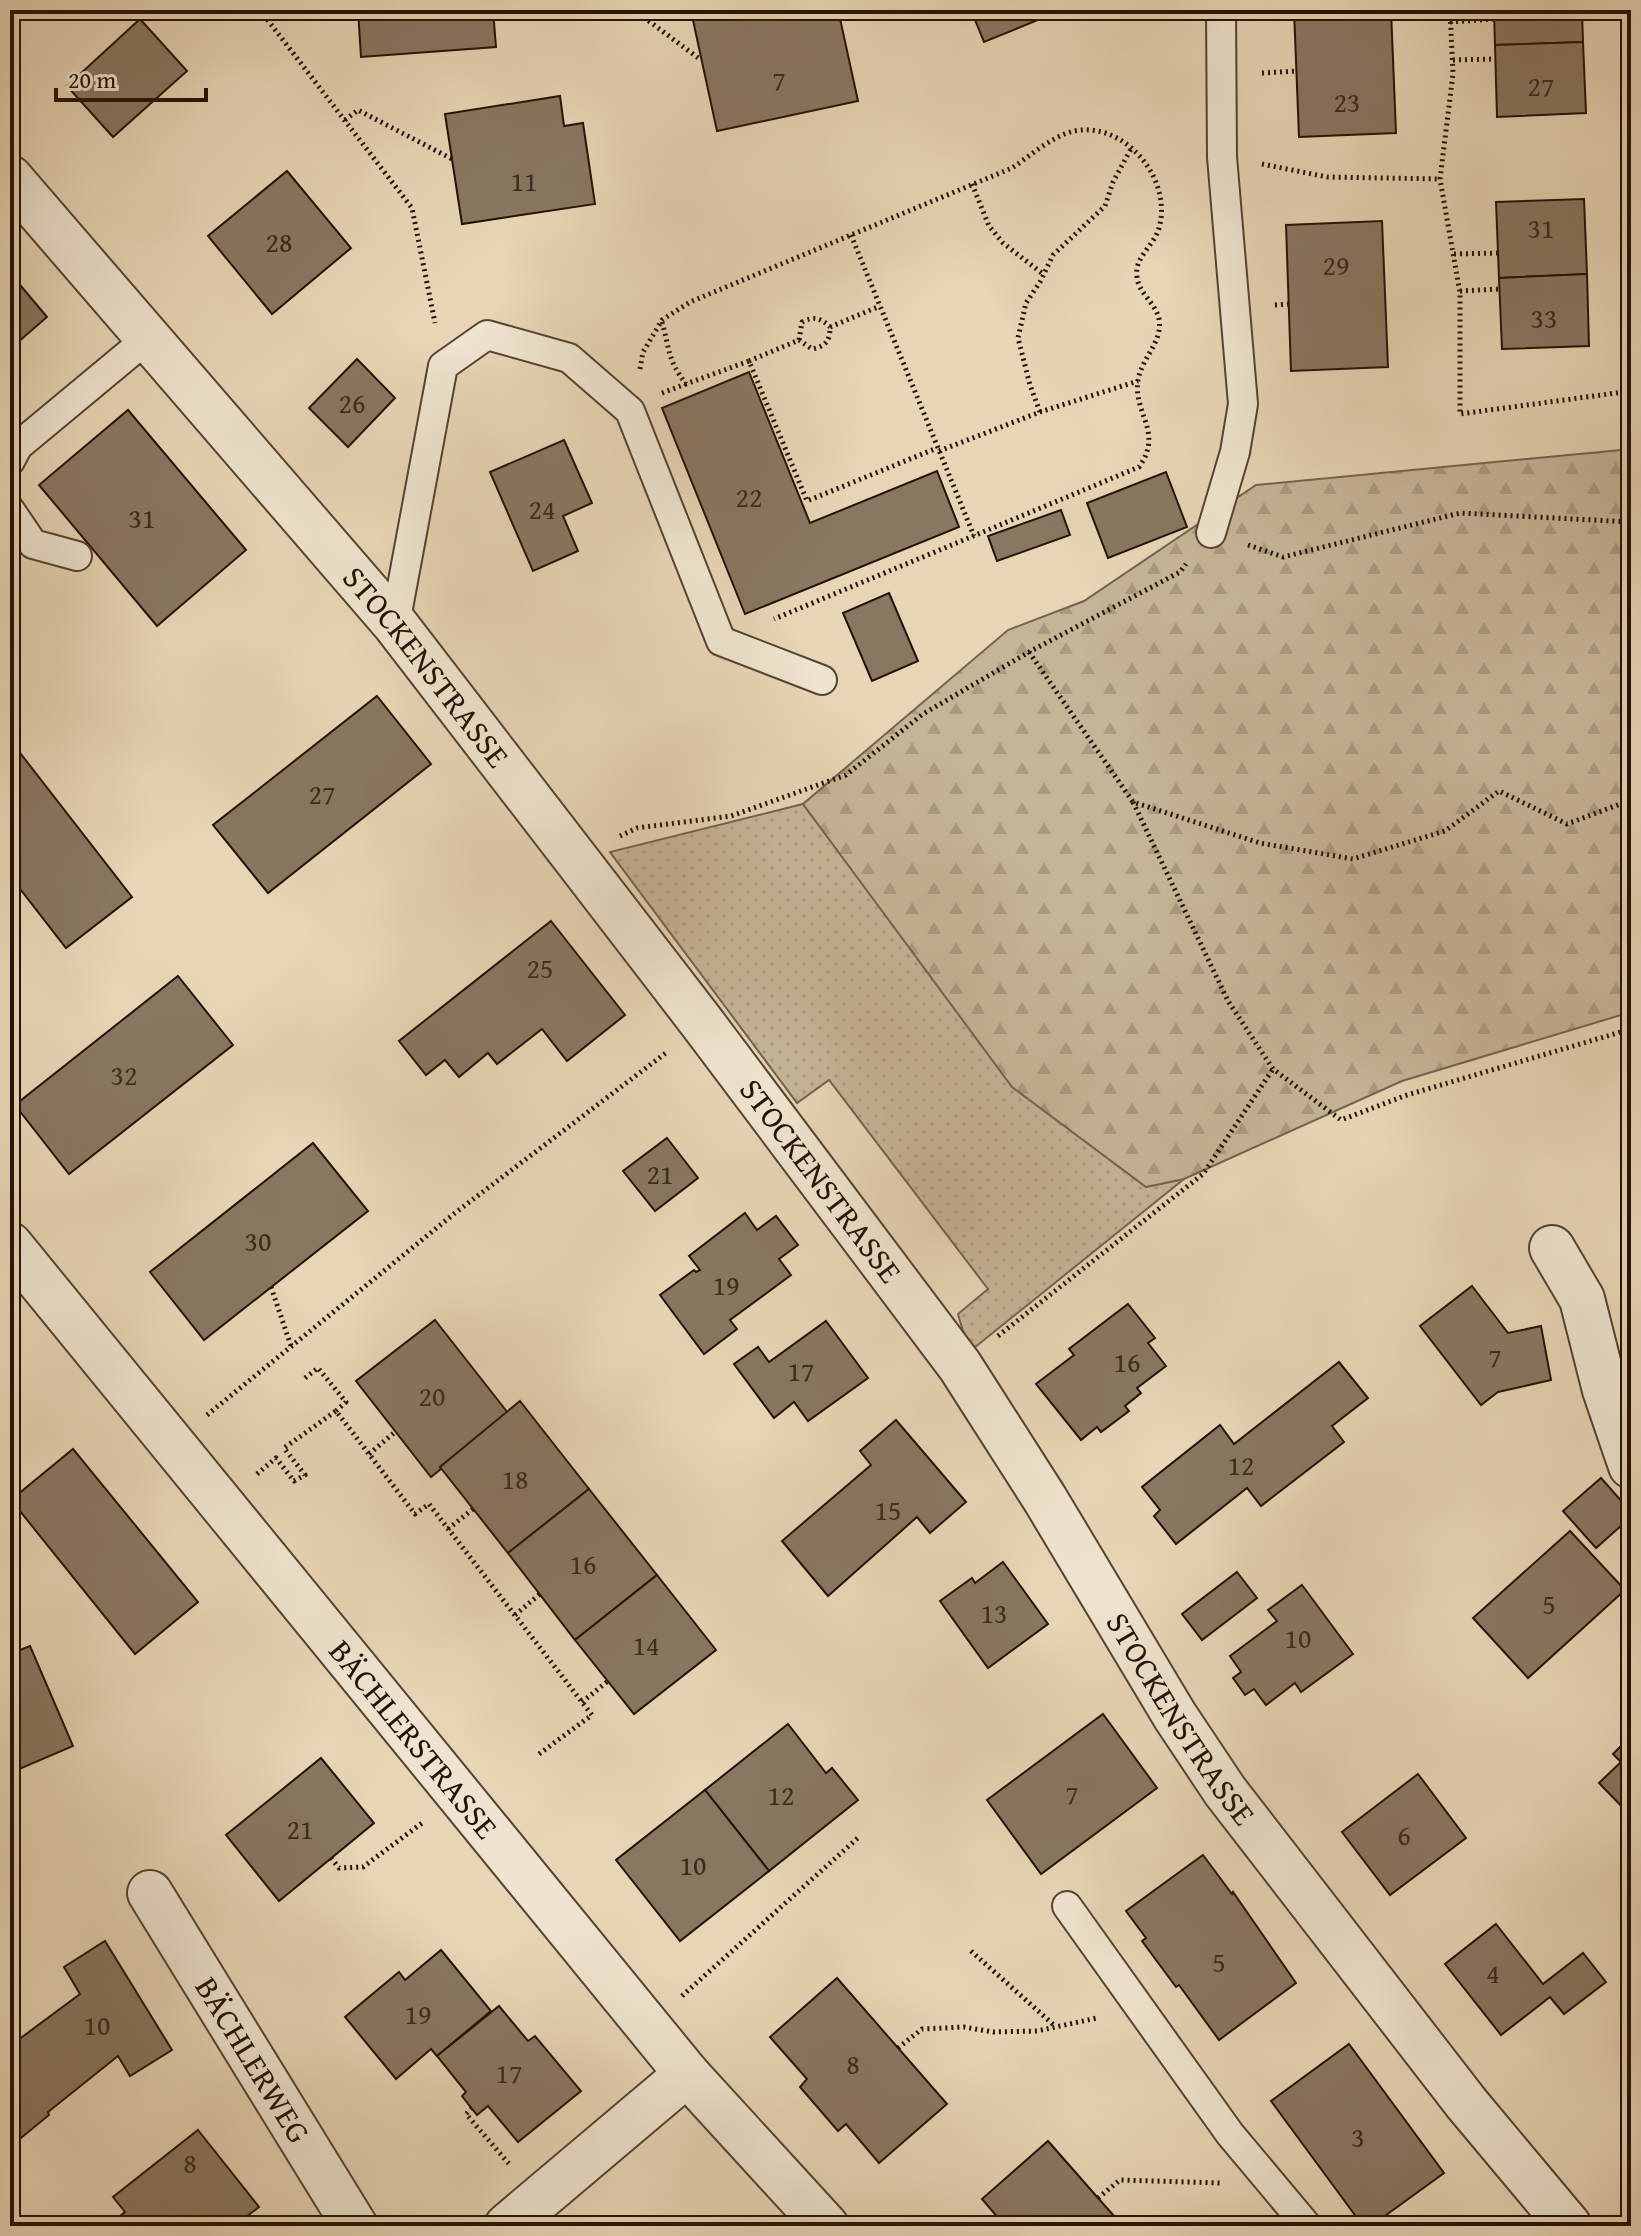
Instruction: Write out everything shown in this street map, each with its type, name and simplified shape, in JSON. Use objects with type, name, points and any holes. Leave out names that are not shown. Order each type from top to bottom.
[{"type":"street","name":"STOCKENSTRASSE","points":[[10,178],[395,624],[703,1024],[960,1366],[1045,1499],[1175,1716],[1225,1791],[1467,2104],[1569,2226]]},
{"type":"street","name":"BÄCHLERSTRASSE","points":[[10,1245],[687,2074],[826,2226]]},
{"type":"street","points":[[1552,1248],[1582,1299],[1605,1390],[1631,1466]]},
{"type":"street","name":"BÄCHLERWEG","points":[[150,1893],[355,2226]]},
{"type":"street","points":[[507,2226],[687,2074]]},
{"type":"lane","points":[[1211,533],[1235,452],[1243,404],[1222,157],[1221,10]]},
{"type":"lane","points":[[395,624],[443,366],[487,335],[569,358],[630,411],[721,641],[822,680]]},
{"type":"lane","points":[[10,461],[18,446],[148,338]]},
{"type":"lane","points":[[10,510],[33,544],[77,556]]},
{"type":"lane","points":[[1067,1906],[1230,2134],[1307,2226]]},
{"type":"path","points":[[260,10],[412,208],[443,366]]},
{"type":"path","points":[[634,10],[701,60]]},
{"type":"path","points":[[1450,10],[1453,74],[1440,179],[1460,291],[1460,414],[1631,391]]},
{"type":"path","points":[[1450,22],[1494,19]]},
{"type":"path","points":[[1453,60],[1495,59]]},
{"type":"path","points":[[345,120],[358,110],[452,159]]},
{"type":"path","points":[[630,411],[643,352],[662,320],[690,302],[1012,168],[1050,142],[1071,132],[1096,129],[1116,136],[1132,147],[1150,171],[1161,209],[1159,230],[1137,264],[1137,278],[1143,293],[1154,305],[1159,321],[1159,339],[1146,357],[1138,381],[1150,435],[1148,454],[1139,467],[721,641]]},
{"type":"path","points":[[1040,412],[1018,338],[1026,303],[1053,255],[1105,206],[1113,182],[1132,147]]},
{"type":"path","points":[[1222,157],[1327,177],[1440,179]]},
{"type":"path","points":[[972,184],[989,226],[1003,243],[1043,274]]},
{"type":"path","points":[[851,235],[974,536]]},
{"type":"path","points":[[1454,254],[1498,253]]},
{"type":"path","points":[[1460,291],[1499,289]]},
{"type":"path","points":[[830,327],[880,306]]},
{"type":"path","points":[[811,318],[822,319],[830,327],[830,339],[823,347],[812,349],[799,340],[802,322],[811,318]]},
{"type":"path","points":[[662,320],[667,353],[686,384]]},
{"type":"path","points":[[658,395],[799,340]]},
{"type":"path","points":[[749,361],[807,501],[1040,412],[1138,381]]},
{"type":"path","points":[[630,830],[731,816],[846,775],[923,714],[1029,652],[1180,572],[1211,533],[1283,557],[1460,513],[1631,522]]},
{"type":"path","points":[[1029,652],[1133,802],[1228,1001],[1273,1069],[1341,1120],[1407,1095],[1631,1029]]},
{"type":"path","points":[[1133,802],[1260,843],[1353,859],[1445,831],[1499,791],[1567,824],[1631,800]]},
{"type":"path","points":[[240,1388],[455,1213],[668,1051]]},
{"type":"path","points":[[960,1366],[1203,1174],[1273,1069]]},
{"type":"path","points":[[271,1287],[291,1346]]},
{"type":"path","points":[[276,1458],[294,1481],[305,1475],[284,1448],[346,1402],[318,1368],[305,1378]]},
{"type":"path","points":[[336,1411],[415,1514],[429,1504],[592,1715],[539,1754]]},
{"type":"path","points":[[369,1454],[395,1432]]},
{"type":"path","points":[[448,1529],[473,1509]]},
{"type":"path","points":[[515,1615],[540,1594]]},
{"type":"path","points":[[582,1702],[608,1681]]},
{"type":"path","points":[[331,1858],[339,1868],[363,1867],[432,1815]]},
{"type":"path","points":[[648,2026],[860,1836]]},
{"type":"path","points":[[971,1951],[1056,2027]]},
{"type":"path","points":[[898,2048],[922,2029],[964,2027],[993,2032],[1037,2031],[1095,2019],[1132,1997]]},
{"type":"path","points":[[472,2108],[466,2114],[540,2198]]},
{"type":"path","points":[[1098,2198],[1120,2180],[1230,2184],[1256,2165]]},
{"type":"green space","points":[[1631,449],[1631,1012],[1402,1081],[1184,1179],[1146,1187],[1012,1087],[803,804],[1008,630],[1084,601],[1256,485]]},
{"type":"green space","points":[[803,804],[1013,1087],[1146,1187],[1184,1179],[969,1352],[958,1314],[988,1289],[829,1080],[797,1103],[610,852]]},
{"type":"building","points":[[358,10],[493,10],[496,47],[361,57]]},
{"type":"building","points":[[817,10],[819,18],[839,14],[858,101],[717,131],[691,11]]},
{"type":"building","points":[[971,10],[1062,10],[984,42]]},
{"type":"building","points":[[1294,10],[1391,10],[1396,133],[1299,137]]},
{"type":"building","points":[[1494,10],[1582,10],[1583,42],[1495,45]]},
{"type":"building","points":[[140,19],[187,71],[113,137],[67,86]]},
{"type":"building","points":[[1583,42],[1586,113],[1497,117],[1495,45]]},
{"type":"building","points":[[560,96],[564,126],[583,123],[595,204],[462,224],[445,114]]},
{"type":"building","points":[[287,171],[351,248],[272,314],[208,236]]},
{"type":"building","points":[[1584,199],[1587,274],[1499,278],[1496,202]]},
{"type":"building","points":[[1382,221],[1388,367],[1291,371],[1286,225]]},
{"type":"building","points":[[10,273],[47,317],[10,349]]},
{"type":"building","points":[[1587,274],[1589,346],[1502,349],[1499,278]]},
{"type":"building","points":[[357,359],[395,398],[348,447],[309,408]]},
{"type":"building","points":[[749,372],[810,523],[937,471],[959,527],[745,614],[662,408]]},
{"type":"building","points":[[128,410],[246,550],[157,626],[39,485]]},
{"type":"building","points":[[564,440],[592,503],[563,516],[578,551],[533,571],[490,472]]},
{"type":"building","points":[[1166,472],[1187,527],[1108,558],[1087,503]]},
{"type":"building","points":[[1061,510],[1070,535],[997,561],[988,536]]},
{"type":"building","points":[[889,593],[918,661],[872,681],[843,613]]},
{"type":"building","points":[[377,696],[431,764],[268,893],[213,825]]},
{"type":"building","points":[[10,740],[132,897],[66,948],[10,876]]},
{"type":"building","points":[[551,921],[625,1015],[567,1061],[542,1029],[497,1064],[488,1053],[459,1077],[445,1060],[426,1075],[399,1041]]},
{"type":"building","points":[[178,976],[233,1045],[69,1174],[15,1105]]},
{"type":"building","points":[[667,1138],[698,1178],[655,1211],[623,1171]]},
{"type":"building","points":[[313,1143],[368,1211],[204,1340],[150,1272]]},
{"type":"building","points":[[745,1213],[757,1230],[776,1216],[798,1245],[779,1259],[791,1275],[730,1320],[737,1329],[704,1354],[660,1295],[694,1270],[700,1270],[689,1256]]},
{"type":"building","points":[[1472,1286],[1508,1333],[1541,1326],[1551,1380],[1498,1392],[1481,1405],[1420,1326]]},
{"type":"building","points":[[1128,1304],[1155,1338],[1148,1343],[1166,1366],[1137,1388],[1141,1393],[1125,1406],[1129,1411],[1101,1432],[1097,1427],[1081,1440],[1036,1384],[1074,1355],[1069,1349]]},
{"type":"building","points":[[435,1320],[508,1413],[431,1477],[356,1381]]},
{"type":"building","points":[[826,1321],[868,1378],[808,1421],[794,1402],[774,1418],[734,1364],[758,1347],[769,1362]]},
{"type":"building","points":[[1339,1362],[1368,1398],[1332,1426],[1344,1442],[1261,1506],[1247,1488],[1176,1544],[1154,1516],[1160,1510],[1142,1487],[1220,1425],[1234,1444]]},
{"type":"building","points":[[520,1401],[589,1489],[508,1553],[440,1467]]},
{"type":"building","points":[[896,1420],[966,1502],[930,1533],[917,1517],[828,1596],[782,1541],[871,1465],[860,1451]]},
{"type":"building","points":[[73,1449],[198,1602],[135,1654],[11,1500]]},
{"type":"building","points":[[1601,1478],[1631,1512],[1631,1517],[1596,1548],[1563,1511]]},
{"type":"building","points":[[589,1489],[657,1575],[575,1640],[508,1553]]},
{"type":"building","points":[[1570,1531],[1625,1590],[1528,1678],[1473,1618]]},
{"type":"building","points":[[1003,1562],[1048,1624],[988,1668],[940,1601],[972,1578],[975,1583]]},
{"type":"building","points":[[1237,1572],[1257,1598],[1202,1640],[1182,1614]]},
{"type":"building","points":[[657,1575],[716,1650],[634,1714],[575,1640]]},
{"type":"building","points":[[1302,1585],[1353,1654],[1301,1692],[1295,1683],[1266,1705],[1254,1689],[1245,1695],[1233,1678],[1241,1672],[1230,1656],[1277,1621],[1268,1610]]},
{"type":"building","points":[[30,1646],[73,1746],[10,1773],[10,1654]]},
{"type":"building","points":[[1103,1714],[1157,1788],[1041,1874],[987,1800]]},
{"type":"building","points":[[788,1724],[826,1773],[832,1768],[858,1800],[769,1871],[705,1790]]},
{"type":"building","points":[[1631,1736],[1631,1816],[1599,1783],[1621,1762],[1613,1754]]},
{"type":"building","points":[[321,1758],[374,1823],[279,1901],[226,1835]]},
{"type":"building","points":[[1418,1774],[1466,1838],[1390,1895],[1342,1832]]},
{"type":"building","points":[[705,1790],[769,1871],[680,1941],[616,1860]]},
{"type":"building","points":[[1203,1855],[1233,1892],[1296,1983],[1219,2040],[1142,1941],[1146,1938],[1126,1911]]},
{"type":"building","points":[[1496,1924],[1543,1984],[1583,1953],[1606,1982],[1564,2014],[1550,1997],[1501,2035],[1445,1964]]},
{"type":"building","points":[[105,1941],[172,2050],[130,2076],[118,2056],[10,2147],[10,2046],[80,1994],[64,1967]]},
{"type":"building","points":[[441,1950],[491,2011],[437,2056],[431,2049],[396,2079],[345,2017],[399,1972],[405,1980]]},
{"type":"building","points":[[837,1978],[947,2104],[879,2163],[846,2124],[838,2131],[800,2087],[807,2079],[770,2037]]},
{"type":"building","points":[[499,2006],[528,2041],[535,2036],[581,2091],[518,2142],[488,2106],[477,2115],[462,2096],[466,2092],[437,2056]]},
{"type":"building","points":[[1349,2044],[1444,2173],[1371,2226],[1363,2226],[1271,2101]]},
{"type":"building","points":[[198,2130],[259,2207],[234,2226],[107,2226],[125,2212],[113,2197]]},
{"type":"building","points":[[1048,2141],[1123,2226],[1005,2226],[982,2199]]}]
